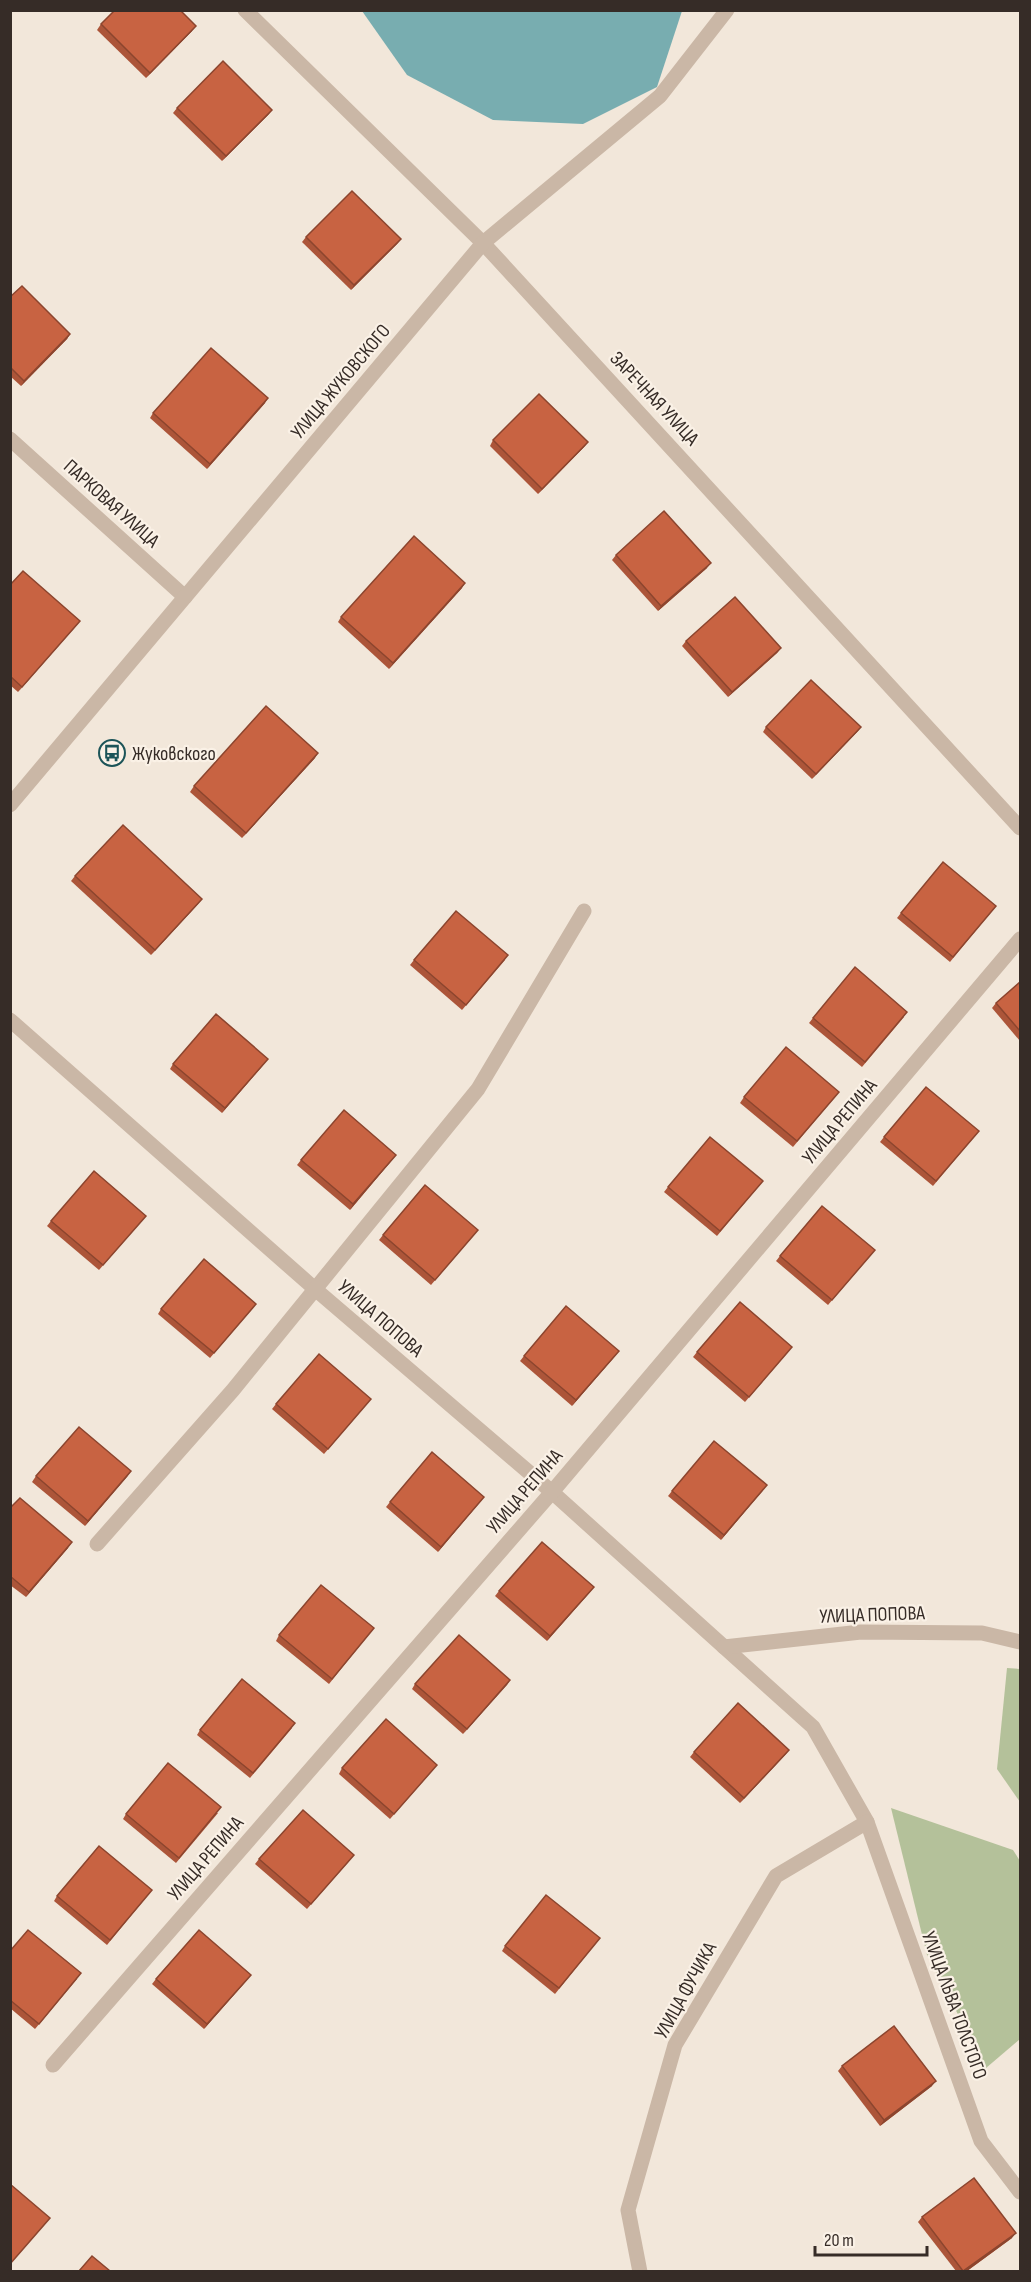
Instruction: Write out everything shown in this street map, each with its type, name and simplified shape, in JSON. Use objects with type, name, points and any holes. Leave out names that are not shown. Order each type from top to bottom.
[{"type":"street","name":"ЗАРЕЧНАЯ УЛИЦА","points":[[244,10],[483,243],[1020,828]]},
{"type":"street","name":"УЛИЦА ЖУКОВСКОГО","points":[[10,805],[483,243],[660,96],[727,10]]},
{"type":"street","name":"ПАРКОВАЯ УЛИЦА","points":[[10,439],[184,597]]},
{"type":"street","points":[[97,1544],[233,1390],[478,1089],[584,911]]},
{"type":"street","name":"УЛИЦА РЕПИНА","points":[[53,2065],[552,1492],[1020,939]]},
{"type":"street","name":"УЛИЦА ПОПОВА","points":[[10,1020],[315,1289],[552,1492],[813,1727],[867,1822]]},
{"type":"street","name":"УЛИЦА ПОПОВА","points":[[724,1647],[861,1632],[982,1633],[1020,1642]]},
{"type":"street","name":"УЛИЦА ЛЬВА ТОЛСТОГО","points":[[867,1822],[981,2141],[1020,2192]]},
{"type":"street","name":"УЛИЦА ФУЧИКА","points":[[640,2271],[628,2210],[675,2044],[776,1876],[867,1822]]},
{"type":"green space","points":[[1007,1668],[1020,1669],[1020,1802],[997,1769]]},
{"type":"green space","points":[[891,1808],[1013,1850],[1020,1861],[1020,2039],[986,2068],[927,1955]]},
{"type":"water","points":[[362,11],[682,11],[657,87],[583,124],[493,120],[407,75]]},
{"type":"building","points":[[115,10],[180,10],[196,26],[150,73],[101,24]]},
{"type":"building","points":[[223,61],[272,110],[226,156],[177,108]]},
{"type":"building","points":[[352,191],[401,239],[354,285],[306,237]]},
{"type":"building","points":[[22,286],[70,334],[24,381],[10,367],[10,297]]},
{"type":"building","points":[[211,348],[268,398],[210,464],[153,413]]},
{"type":"building","points":[[539,394],[588,442],[542,489],[493,440]]},
{"type":"building","points":[[664,511],[711,563],[661,606],[616,555]]},
{"type":"building","points":[[414,536],[465,583],[393,663],[341,617]]},
{"type":"building","points":[[23,571],[80,621],[22,687],[10,676],[10,585]]},
{"type":"building","points":[[735,597],[781,648],[732,692],[686,641]]},
{"type":"building","points":[[811,680],[861,727],[816,774],[766,727]]},
{"type":"building","points":[[266,706],[318,753],[246,833],[194,786]]},
{"type":"building","points":[[123,825],[202,899],[155,950],[75,876]]},
{"type":"building","points":[[943,862],[996,906],[953,957],[901,913]]},
{"type":"building","points":[[456,911],[508,955],[466,1005],[414,960]]},
{"type":"building","points":[[855,967],[907,1012],[865,1062],[813,1018]]},
{"type":"building","points":[[1020,982],[1020,1031],[996,1003]]},
{"type":"building","points":[[216,1014],[268,1059],[225,1108],[173,1064]]},
{"type":"building","points":[[786,1047],[839,1092],[797,1141],[744,1097]]},
{"type":"building","points":[[926,1087],[979,1131],[936,1181],[884,1137]]},
{"type":"building","points":[[344,1110],[396,1155],[353,1204],[301,1160]]},
{"type":"building","points":[[710,1137],[763,1181],[720,1231],[668,1187]]},
{"type":"building","points":[[94,1171],[146,1216],[103,1265],[51,1221]]},
{"type":"building","points":[[425,1185],[478,1230],[435,1280],[383,1235]]},
{"type":"building","points":[[822,1206],[875,1250],[832,1300],[780,1256]]},
{"type":"building","points":[[204,1259],[256,1304],[214,1353],[161,1309]]},
{"type":"building","points":[[740,1302],[792,1347],[749,1397],[697,1352]]},
{"type":"building","points":[[566,1306],[619,1351],[576,1400],[524,1356]]},
{"type":"building","points":[[319,1354],[371,1399],[328,1449],[276,1404]]},
{"type":"building","points":[[79,1427],[131,1471],[88,1521],[36,1476]]},
{"type":"building","points":[[714,1441],[767,1485],[724,1535],[672,1491]]},
{"type":"building","points":[[432,1452],[484,1497],[441,1547],[390,1502]]},
{"type":"building","points":[[20,1498],[72,1542],[29,1592],[10,1576],[10,1508]]},
{"type":"building","points":[[542,1542],[594,1587],[550,1636],[499,1591]]},
{"type":"building","points":[[321,1585],[374,1628],[332,1679],[279,1635]]},
{"type":"building","points":[[459,1635],[510,1680],[467,1729],[415,1684]]},
{"type":"building","points":[[242,1679],[295,1723],[253,1773],[200,1730]]},
{"type":"building","points":[[738,1703],[789,1750],[744,1798],[694,1752]]},
{"type":"building","points":[[386,1719],[437,1765],[394,1814],[342,1768]]},
{"type":"building","points":[[168,1763],[221,1807],[179,1858],[126,1814]]},
{"type":"building","points":[[303,1810],[354,1855],[311,1904],[259,1859]]},
{"type":"building","points":[[99,1846],[152,1890],[110,1940],[57,1896]]},
{"type":"building","points":[[546,1895],[600,1938],[559,1988],[505,1946]]},
{"type":"building","points":[[28,1930],[81,1973],[39,2024],[10,2000],[10,1951]]},
{"type":"building","points":[[199,1930],[251,1975],[207,2024],[156,1979]]},
{"type":"building","points":[[894,2026],[936,2081],[884,2120],[842,2066]]},
{"type":"building","points":[[974,2178],[1016,2233],[963,2271],[922,2217]]},
{"type":"building","points":[[10,2184],[50,2218],[10,2264]]},
{"type":"building","points":[[92,2256],[110,2271],[79,2271]]},
{"type":"place","name":"Жуковского","points":[[112,753]]}]
